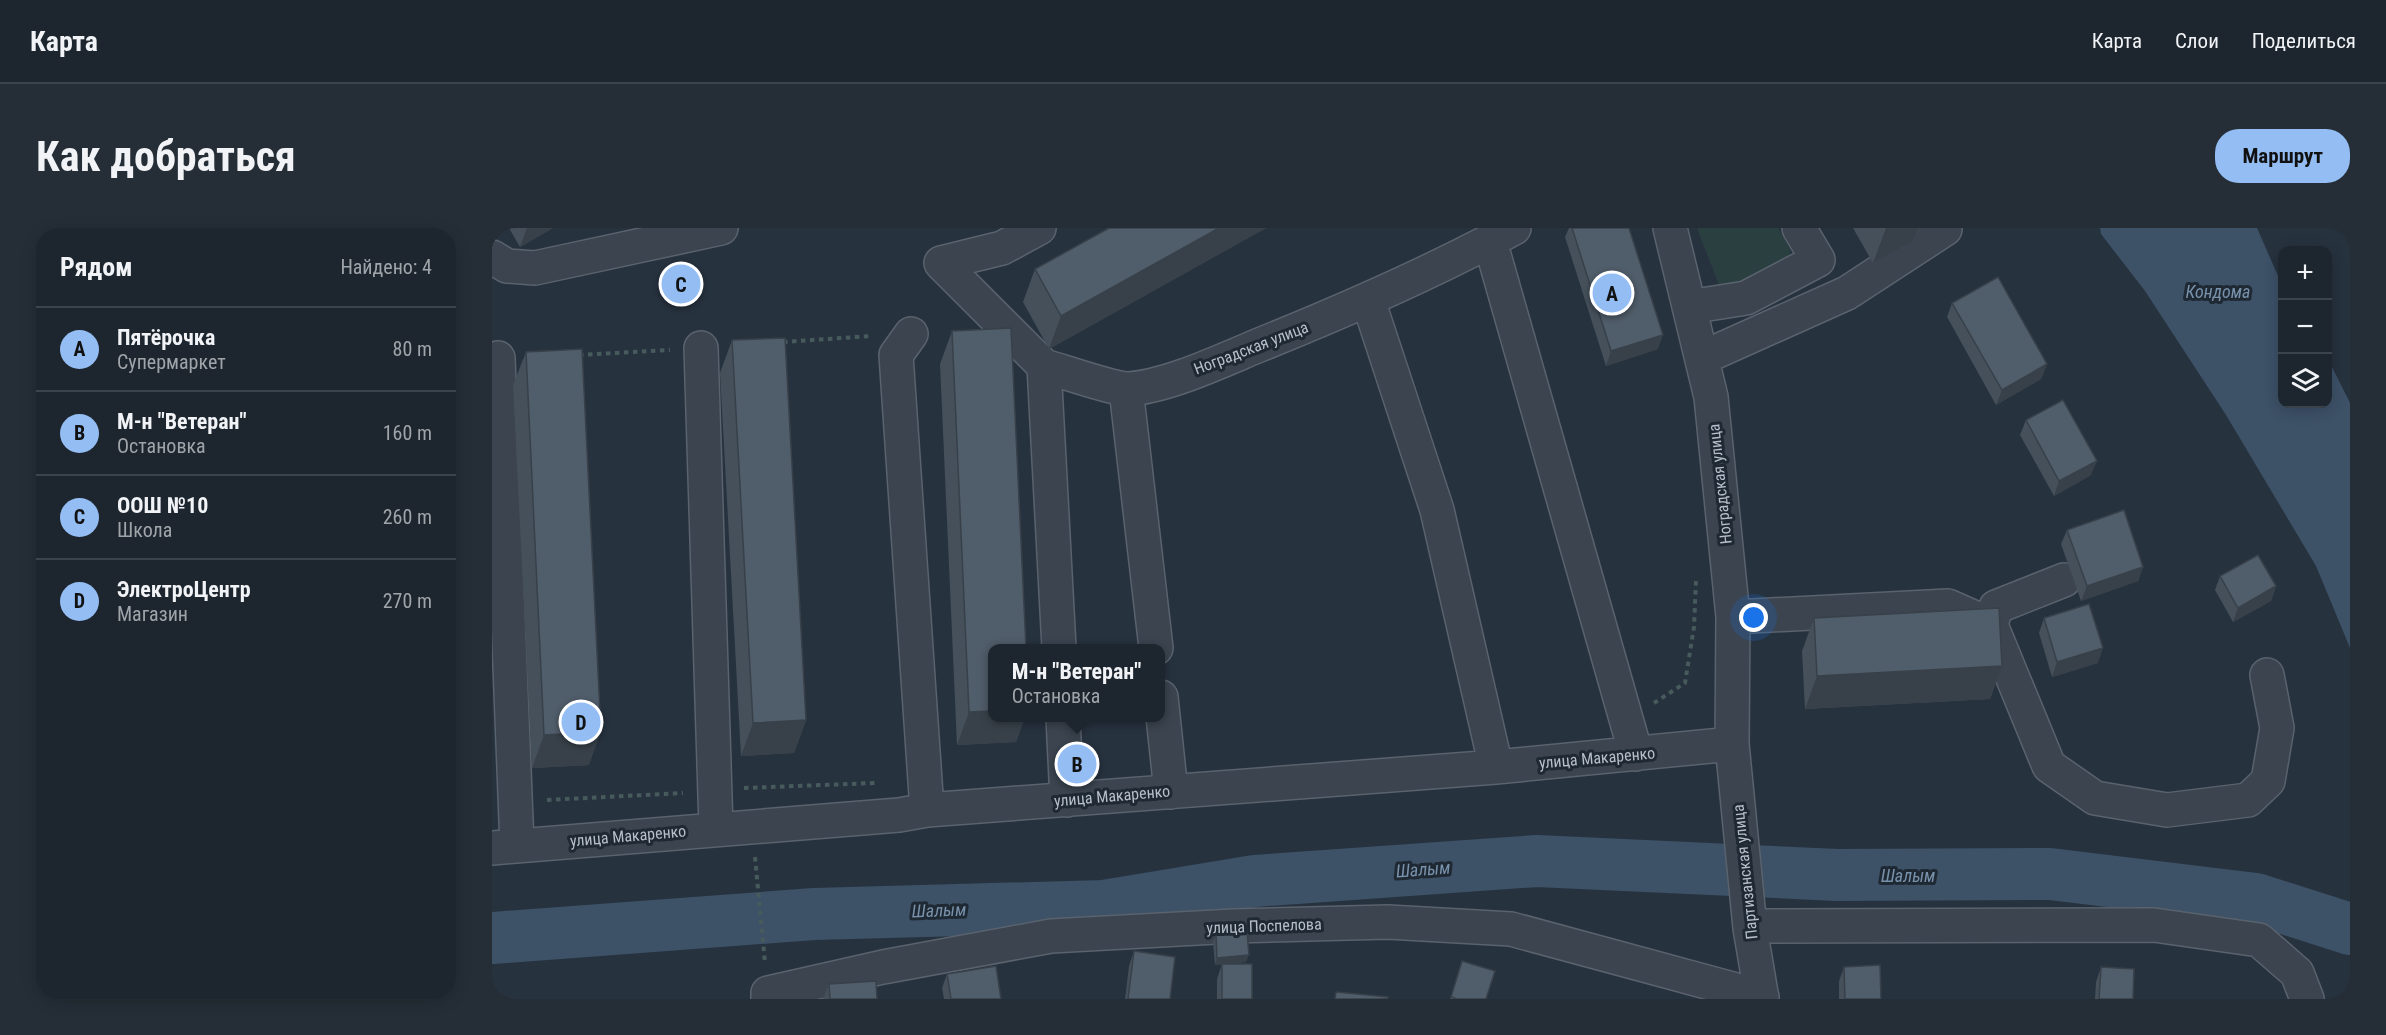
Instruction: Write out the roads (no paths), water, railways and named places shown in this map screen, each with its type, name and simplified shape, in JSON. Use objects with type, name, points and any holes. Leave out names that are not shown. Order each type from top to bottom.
[{"type":"street","points":[[492,257],[507,266],[535,268],[721,228]]},
{"type":"street","points":[[1039,228],[1002,248],[941,263],[1044,366],[1059,644]]},
{"type":"street","name":"Ноградская улица","points":[[1670,228],[1711,397],[1733,617],[1732,744]]},
{"type":"street","points":[[1689,307],[1746,298],[1818,260],[1799,228]]},
{"type":"street","points":[[1702,358],[1847,293],[1945,229]]},
{"type":"street","points":[[1507,231],[1636,754]]},
{"type":"street","name":"Ноградская улица","points":[[1044,366],[1126,389],[1151,385],[1207,367],[1368,300],[1507,231]]},
{"type":"street","points":[[1368,300],[1437,510],[1496,767]]},
{"type":"street","points":[[911,334],[896,355],[926,797]]},
{"type":"street","points":[[700,348],[716,828]]},
{"type":"street","points":[[498,358],[515,801],[505,847]]},
{"type":"street","points":[[1126,389],[1156,644]]},
{"type":"street","points":[[2064,580],[1996,607],[1991,625],[2049,766],[2095,798],[2167,810],[2248,800],[2268,781],[2277,728],[2267,675]]},
{"type":"street","points":[[1733,617],[1948,606],[1991,625]]},
{"type":"street","points":[[1063,722],[1067,800]]},
{"type":"street","points":[[1164,722],[1171,792]]},
{"type":"street","name":"улица Макаренко","points":[[505,847],[716,828],[887,816],[926,797],[1067,800],[1496,767],[1732,744]]},
{"type":"street","name":"Партизанская улица","points":[[1732,744],[1750,926],[1762,998]]},
{"type":"street","name":"улица Поспелова","points":[[768,996],[883,967],[1051,936],[1234,926],[1388,922],[1511,929],[1762,998]]},
{"type":"street","points":[[1750,926],[2154,925],[2259,940],[2297,973],[2307,999]]},
{"type":"water","name":"Кондома","points":[[2100,228],[2257,228],[2278,276],[2278,408],[2332,408],[2332,367],[2350,403],[2350,648],[2316,566],[2226,415],[2145,291],[2101,234]]},
{"type":"waterway","name":"Шалым","points":[[492,938],[814,914],[1104,906],[1255,881],[1537,861],[1837,875],[2050,874],[2256,899],[2350,929]]},
{"type":"place","name":"ООШ №10","points":[[681,284]]},
{"type":"place","name":"Пятёрочка","points":[[1612,293]]},
{"type":"place","name":"ЭлектроЦентр","points":[[581,722]]},
{"type":"place","name":"М-н \"Ветеран\"","points":[[1077,764]]}]
